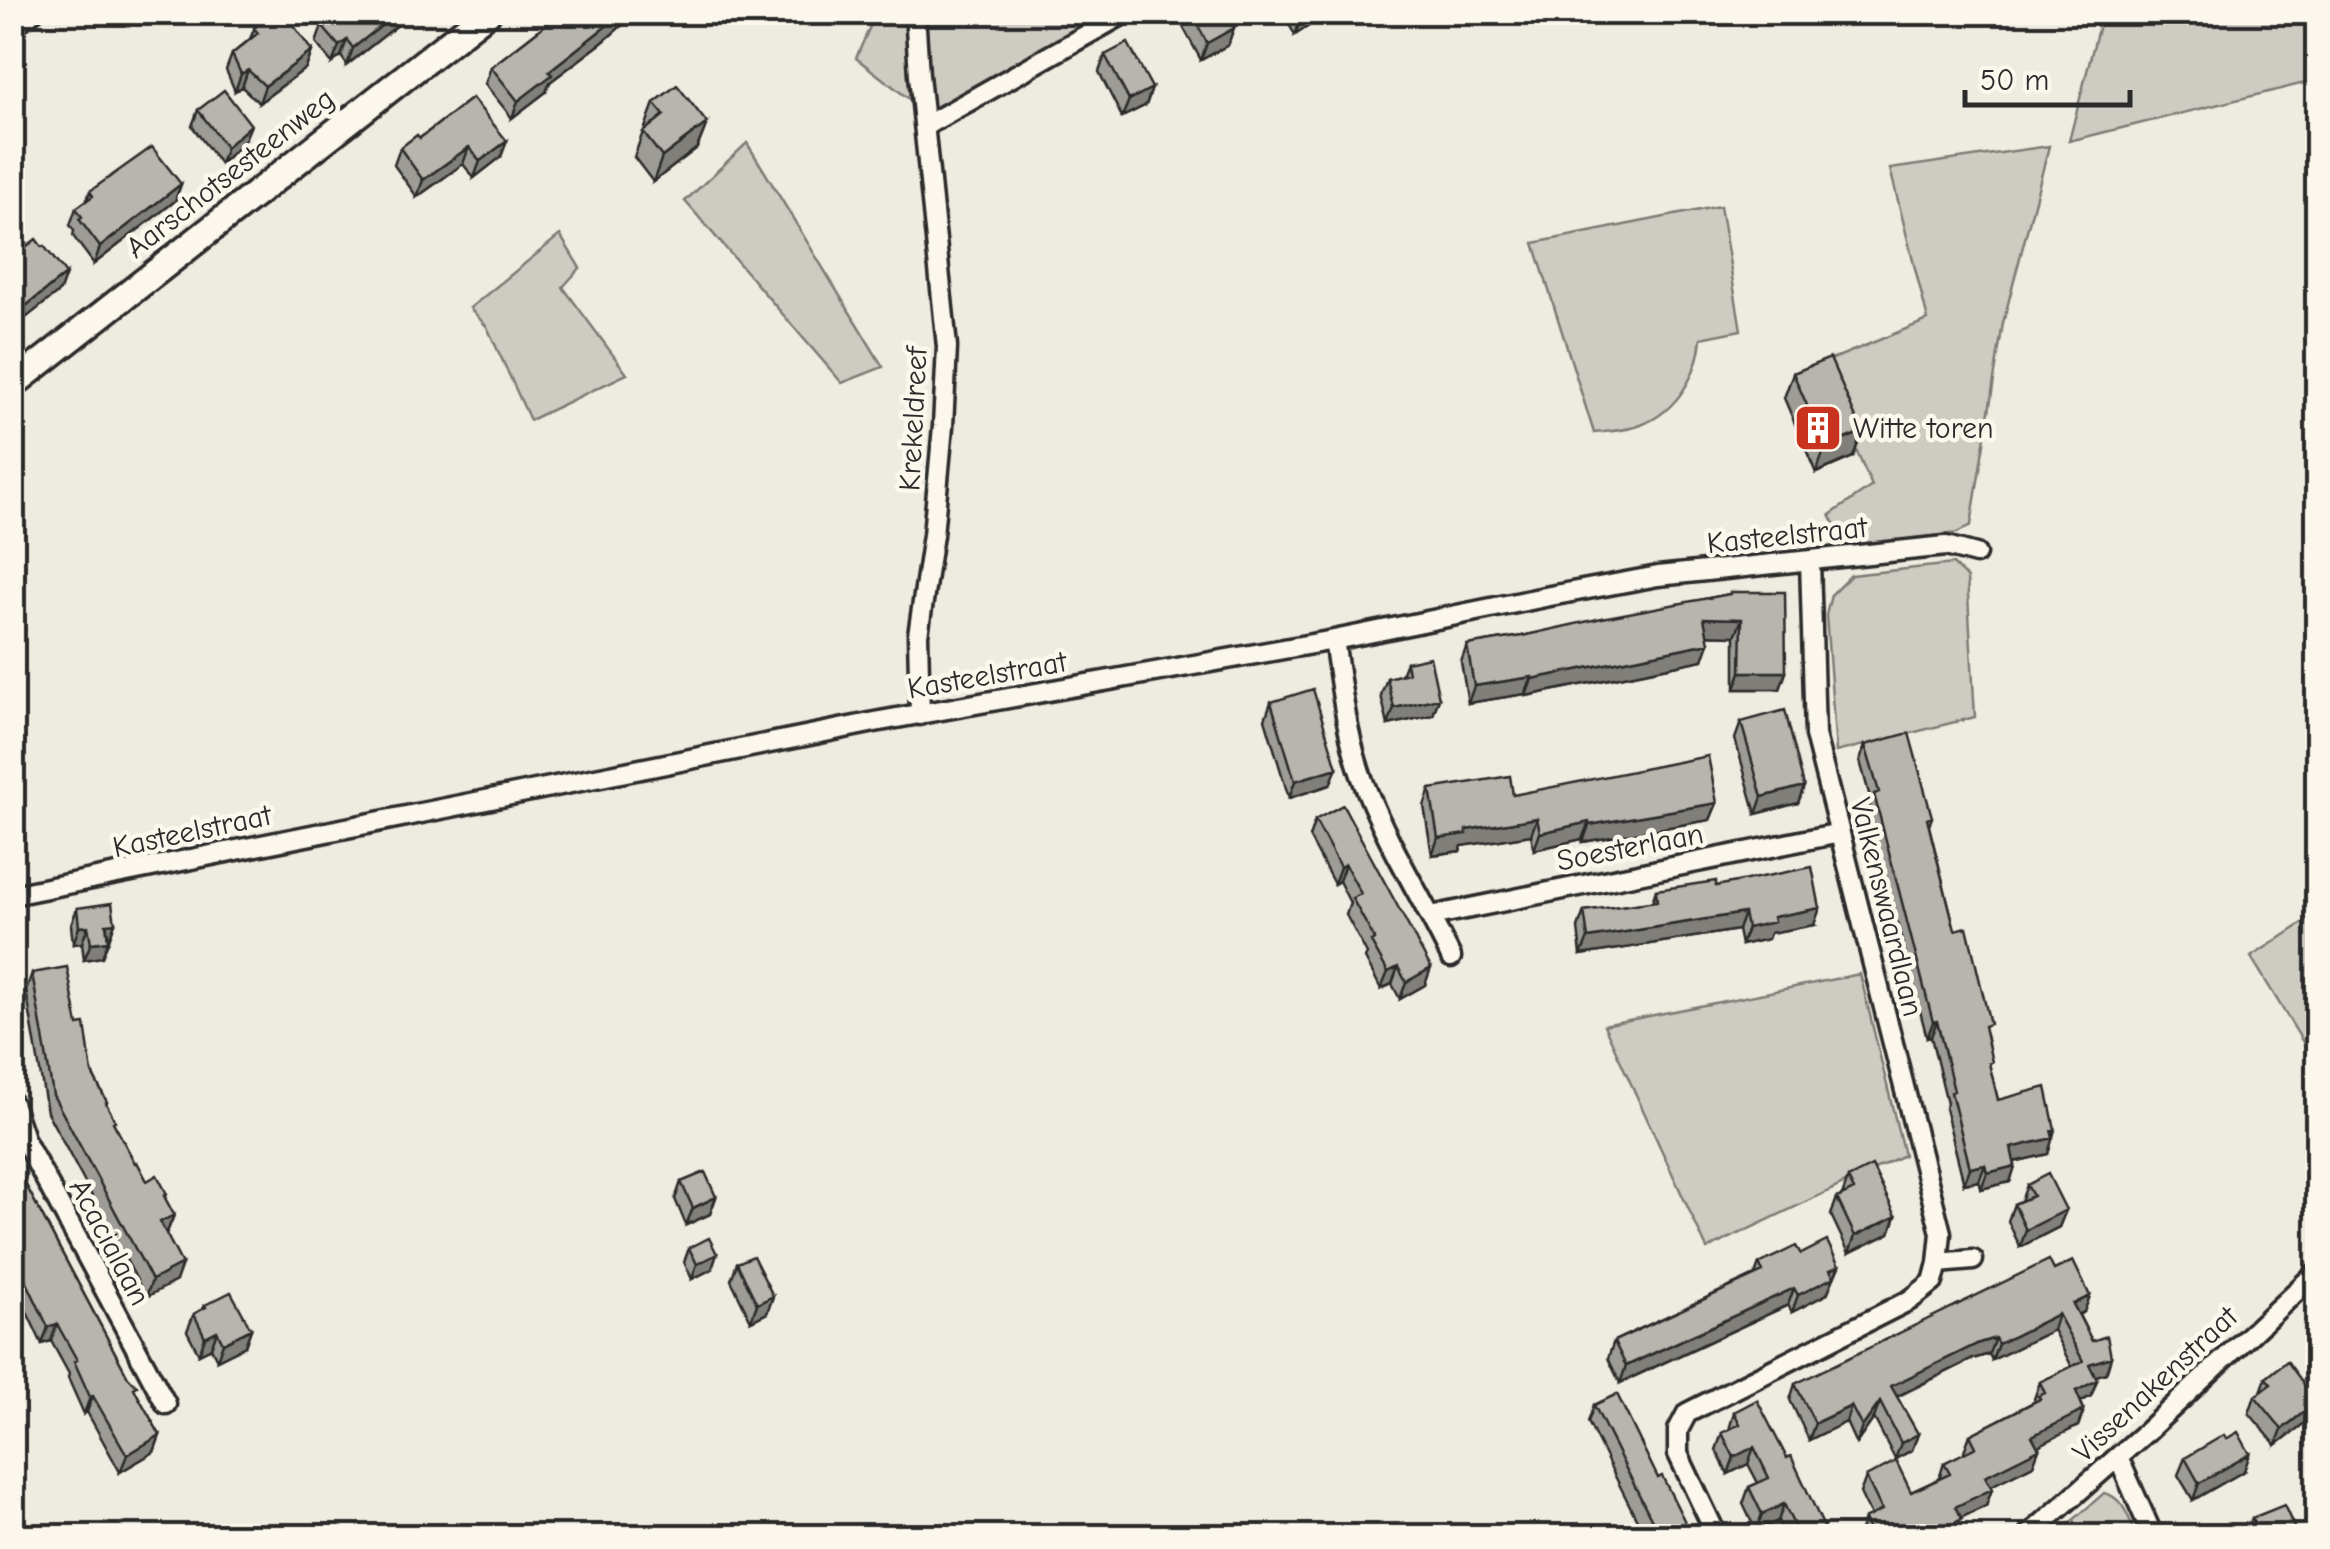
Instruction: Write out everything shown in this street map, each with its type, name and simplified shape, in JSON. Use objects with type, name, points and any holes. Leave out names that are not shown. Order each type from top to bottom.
[{"type":"main road","name":"Aarschotsesteenweg","points":[[12,384],[488,12]]},
{"type":"street","points":[[12,26],[33,12]]},
{"type":"street","name":"Krekeldreef","points":[[915,12],[946,346],[933,535],[918,635],[920,715]]},
{"type":"street","points":[[925,126],[1127,12]]},
{"type":"street","name":"Kasteelstraat","points":[[12,895],[880,721],[1334,640],[1658,576],[1946,546],[1976,554]]},
{"type":"street","name":"Valkenswaardlaan","points":[[1810,560],[1815,735],[1940,1234],[1938,1263]]},
{"type":"street","points":[[1334,640],[1348,728],[1366,789],[1451,956]]},
{"type":"street","name":"Soesterlaan","points":[[1431,916],[1840,832]]},
{"type":"street","name":"Acacialaan","points":[[12,1103],[26,1141],[166,1404]]},
{"type":"street","points":[[1717,1536],[1678,1454],[1678,1430],[1686,1413],[1910,1300],[1933,1282],[1938,1263],[1974,1260]]},
{"type":"street","name":"Vissenakenstraat","points":[[2028,1536],[2318,1271]]},
{"type":"street","points":[[2118,1457],[2154,1536]]},
{"type":"shaded area","points":[[923,12],[1111,13],[932,113]]},
{"type":"shaded area","points":[[876,13],[911,13],[917,105],[856,58]]},
{"type":"shaded area","points":[[2102,13],[2317,13],[2317,80],[2069,141]]},
{"type":"shaded area","points":[[747,143],[883,367],[842,383],[685,201]]},
{"type":"shaded area","points":[[2049,146],[2003,323],[1971,525],[1957,533],[1846,547],[1830,515],[1872,486],[1818,365],[1928,320],[1890,169]]},
{"type":"shaded area","points":[[1720,206],[1741,330],[1701,338],[1690,378],[1675,401],[1654,419],[1630,428],[1594,433],[1534,243]]},
{"type":"shaded area","points":[[560,235],[580,268],[563,287],[627,374],[530,420],[487,327],[470,308]]},
{"type":"shaded area","points":[[1953,564],[1967,578],[1975,717],[1836,752],[1826,615],[1831,595],[1851,575]]},
{"type":"shaded area","points":[[2317,914],[2317,1065],[2251,957]]},
{"type":"shaded area","points":[[1860,974],[1904,1155],[1707,1249],[1604,1025]]},
{"type":"shaded area","points":[[2104,1493],[2121,1504],[2137,1536],[2055,1536]]},
{"type":"building","points":[[264,12],[284,12],[312,51],[265,86],[248,70],[241,74],[232,54],[258,33],[254,28],[262,21],[259,17]]},
{"type":"building","points":[[337,12],[399,12],[353,48],[347,40],[339,46],[322,26]]},
{"type":"building","points":[[562,12],[624,12],[549,71],[552,75],[518,101],[491,67]]},
{"type":"building","points":[[1191,12],[1225,12],[1234,28],[1207,43]]},
{"type":"building","points":[[1128,43],[1152,88],[1129,100],[1105,55]]},
{"type":"building","points":[[677,85],[707,123],[662,157],[643,132],[664,115],[654,103]]},
{"type":"building","points":[[224,90],[251,125],[226,147],[198,110]]},
{"type":"building","points":[[472,98],[507,141],[480,161],[469,147],[423,180],[400,148],[417,135],[420,138]]},
{"type":"building","points":[[152,147],[181,184],[100,247],[79,219],[82,217],[76,208],[93,196],[90,191]]},
{"type":"building","points":[[36,239],[66,274],[12,317],[12,248],[17,254]]},
{"type":"building","points":[[1830,358],[1862,432],[1825,447],[1793,373]]},
{"type":"building","points":[[1730,592],[1785,592],[1786,672],[1741,672],[1742,619],[1704,618],[1709,643],[1532,679],[1474,686],[1467,645]]},
{"type":"building","points":[[1430,657],[1439,698],[1394,708],[1387,678],[1408,673],[1406,662]]},
{"type":"building","points":[[1313,689],[1337,768],[1295,781],[1271,702]]},
{"type":"building","points":[[1785,710],[1804,786],[1762,797],[1741,722]]},
{"type":"building","points":[[1909,733],[1932,817],[1927,819],[1955,930],[1967,927],[1990,1024],[1984,1026],[1998,1100],[2046,1087],[2055,1129],[2051,1130],[2053,1138],[2011,1148],[2015,1166],[1987,1173],[1985,1165],[1970,1168],[1937,1021],[1933,1022],[1865,745]]},
{"type":"building","points":[[1708,756],[1717,803],[1540,833],[1537,818],[1438,838],[1430,789],[1510,776],[1513,795]]},
{"type":"building","points":[[1343,805],[1431,968],[1406,982],[1398,967],[1388,972],[1371,942],[1375,940],[1352,898],[1361,894],[1345,864],[1340,867],[1315,820]]},
{"type":"building","points":[[1812,867],[1820,908],[1773,917],[1774,922],[1747,928],[1744,913],[1588,938],[1584,911],[1657,901],[1656,890],[1716,881],[1716,886]]},
{"type":"building","points":[[112,903],[115,923],[106,924],[108,941],[91,943],[88,926],[79,927],[77,908]]},
{"type":"building","points":[[67,967],[78,1025],[85,1024],[92,1073],[113,1122],[147,1181],[157,1175],[174,1215],[160,1222],[182,1264],[152,1280],[53,1095],[32,973]]},
{"type":"building","points":[[12,1159],[160,1435],[127,1455],[93,1396],[90,1397],[74,1361],[77,1360],[57,1324],[48,1327],[22,1272],[18,1275],[12,1265]]},
{"type":"building","points":[[1872,1166],[1896,1216],[1855,1236],[1837,1198],[1854,1190],[1848,1178]]},
{"type":"building","points":[[705,1172],[716,1197],[693,1208],[681,1182]]},
{"type":"building","points":[[2048,1174],[2066,1210],[2026,1230],[2014,1204],[2033,1196],[2027,1185]]},
{"type":"building","points":[[709,1238],[717,1254],[697,1264],[689,1248]]},
{"type":"building","points":[[1827,1241],[1839,1266],[1830,1270],[1834,1277],[1798,1295],[1794,1288],[1626,1366],[1614,1341],[1763,1272],[1759,1264],[1796,1246],[1801,1254]]},
{"type":"building","points":[[753,1256],[773,1296],[757,1304],[737,1263]]},
{"type":"building","points":[[2049,1260],[2054,1270],[2073,1261],[2090,1296],[2073,1304],[2092,1341],[2107,1336],[2111,1357],[2089,1364],[2097,1380],[2076,1391],[2084,1410],[2032,1436],[2039,1449],[1985,1476],[1992,1489],[1955,1507],[1962,1519],[1954,1523],[1959,1533],[1872,1536],[1864,1519],[1882,1510],[1866,1477],[1896,1461],[1911,1492],[1950,1474],[1944,1463],[1976,1447],[1970,1435],[2040,1399],[2038,1396],[2045,1393],[2040,1382],[2083,1361],[2058,1314],[1998,1344],[1995,1338],[1979,1343],[1891,1386],[1918,1434],[1901,1443],[1880,1402],[1862,1427],[1851,1406],[1815,1423],[1795,1384]]},
{"type":"building","points":[[231,1292],[251,1329],[223,1343],[217,1331],[205,1337],[194,1314]]},
{"type":"building","points":[[2287,1361],[2317,1402],[2282,1429],[2255,1396],[2271,1384],[2266,1378]]},
{"type":"building","points":[[1617,1394],[1692,1536],[1660,1536],[1594,1405]]},
{"type":"building","points":[[1757,1400],[1787,1458],[1791,1456],[1828,1536],[1799,1536],[1784,1504],[1762,1514],[1749,1487],[1769,1478],[1754,1447],[1734,1457],[1722,1433],[1740,1424],[1734,1412]]},
{"type":"building","points":[[2238,1432],[2250,1454],[2199,1483],[2185,1458],[2224,1435],[2226,1439]]},
{"type":"building","points":[[2284,1505],[2298,1536],[2242,1536],[2257,1530],[2252,1518]]},
{"type":"place","name":"Witte toren","points":[[1818,428]]}]
